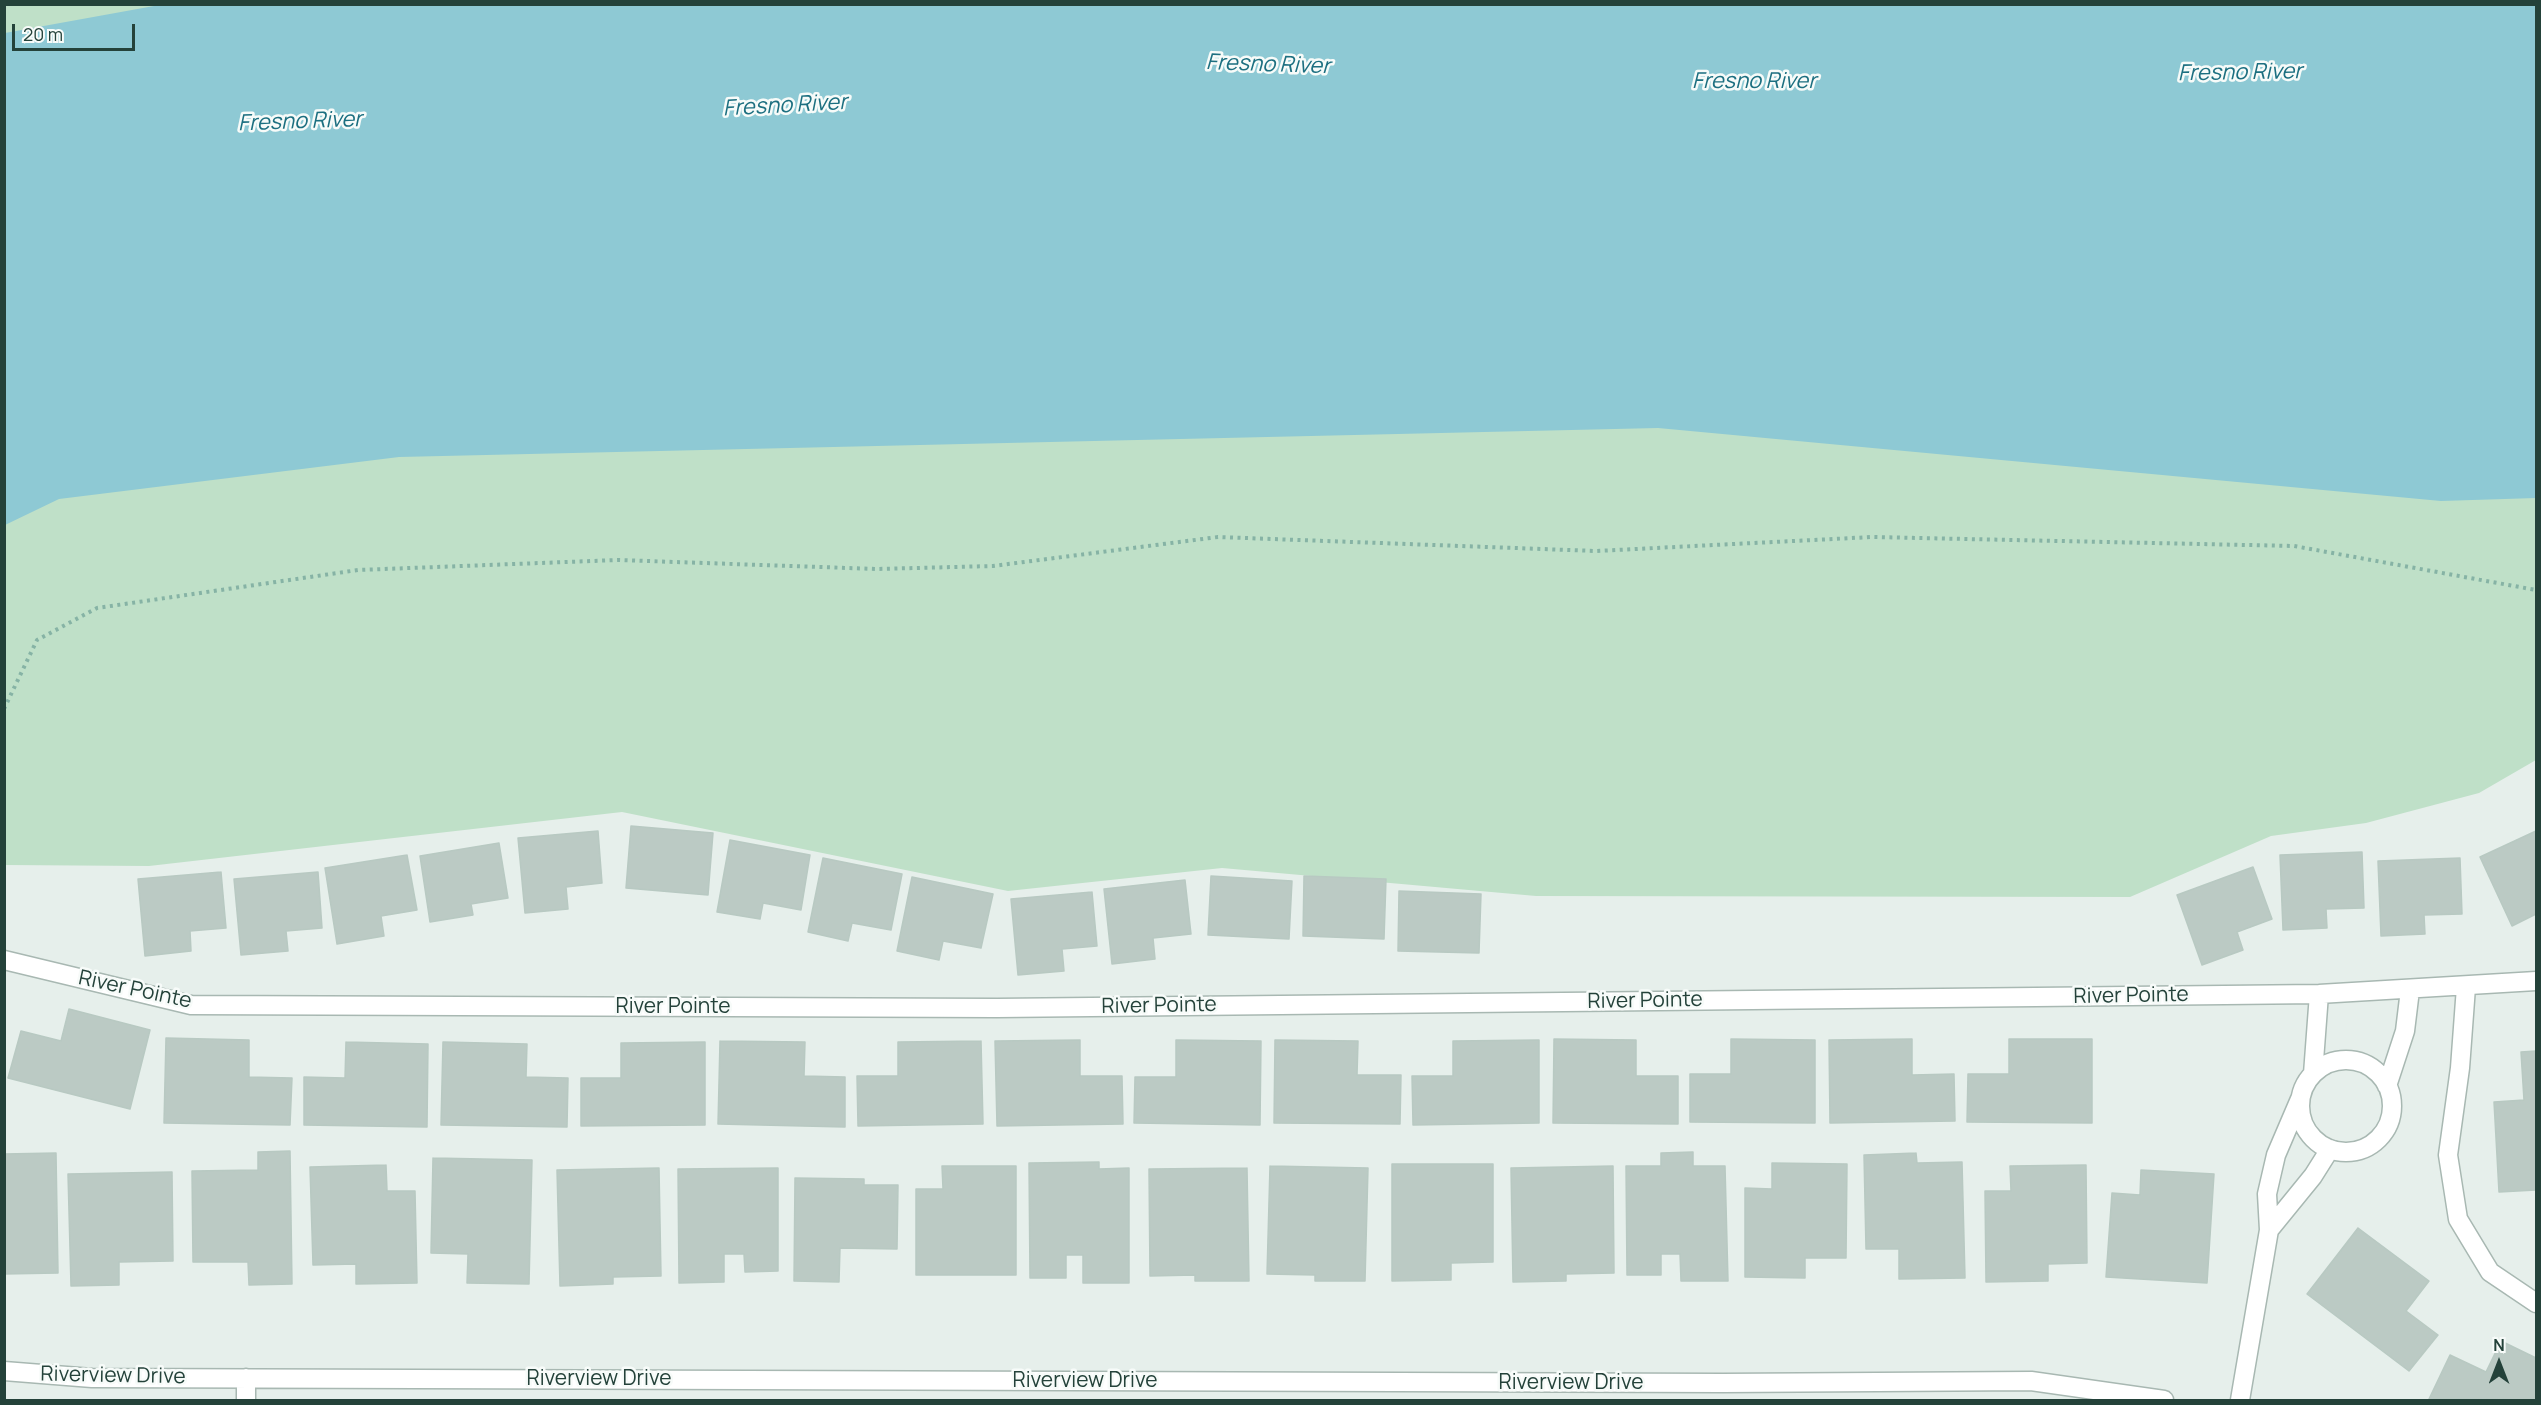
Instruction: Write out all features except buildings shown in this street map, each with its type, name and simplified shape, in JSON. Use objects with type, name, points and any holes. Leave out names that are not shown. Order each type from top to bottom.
[{"type":"street","name":"River Pointe","points":[[4,960],[191,1005],[1009,1008],[2319,994],[2466,987],[2536,981]]},
{"type":"street","points":[[2466,987],[2460,1068],[2448,1155],[2458,1219],[2490,1272],[2536,1303]]},
{"type":"street","points":[[2300,1099],[2300,1115],[2306,1130],[2316,1142],[2330,1149],[2345,1152],[2361,1150],[2375,1142],[2385,1130],[2391,1116],[2387,1086],[2405,1031],[2410,990]]},
{"type":"street","points":[[2313,1074],[2319,994]]},
{"type":"street","points":[[2240,1401],[2269,1230],[2267,1194],[2276,1155],[2305,1086],[2313,1074],[2325,1065],[2353,1061],[2379,1074],[2387,1086]]},
{"type":"street","points":[[2269,1230],[2313,1176],[2330,1149]]},
{"type":"street","name":"Riverview Drive","points":[[4,1371],[92,1378],[1723,1392],[2031,1381],[2164,1401]]},
{"type":"street","points":[[246,1378],[246,1401]]},
{"type":"path","points":[[4,709],[37,640],[97,608],[358,570],[618,560],[877,569],[993,566],[1218,537],[1596,551],[1872,537],[2294,546],[2536,590]]},
{"type":"green space","points":[[5,5],[2536,5],[2536,760],[2479,793],[2366,823],[2271,836],[2130,897],[1536,896],[1222,868],[1008,891],[622,812],[149,866],[5,865]]},
{"type":"water","name":"Fresno River","points":[[165,4],[2536,5],[2536,498],[2441,501],[1658,428],[399,457],[59,499],[5,525],[5,33]]}]
